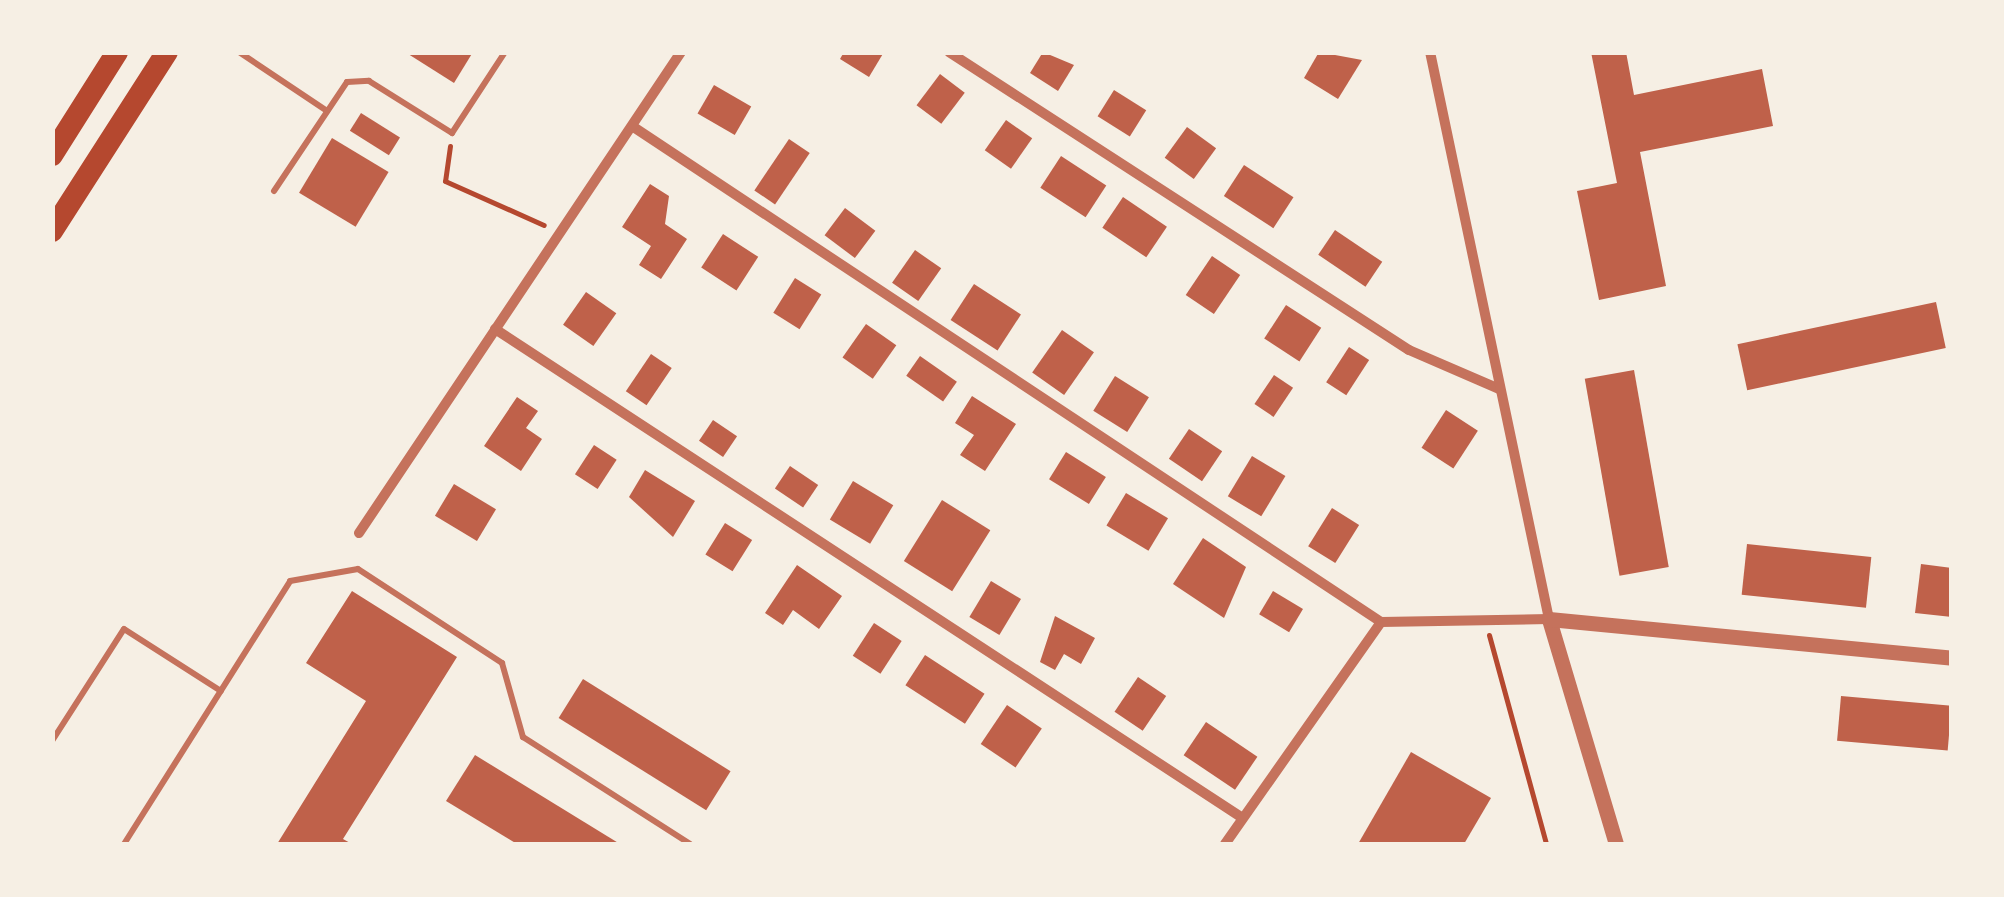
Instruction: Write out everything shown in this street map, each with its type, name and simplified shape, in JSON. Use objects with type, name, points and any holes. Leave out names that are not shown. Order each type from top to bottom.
[{"type":"highway","points":[[52,155],[117,52]]},
{"type":"highway","points":[[52,231],[168,52]]},
{"type":"street","points":[[359,533],[635,128],[681,52]]},
{"type":"street","points":[[949,52],[1408,350],[1498,389]]},
{"type":"street","points":[[1430,52],[1549,619],[1616,844]]},
{"type":"street","points":[[635,128],[1381,622],[1549,619],[1952,658]]},
{"type":"street","points":[[495,329],[1241,817]]},
{"type":"street","points":[[1225,844],[1381,622]]},
{"type":"lane","points":[[239,52],[327,111]]},
{"type":"lane","points":[[274,191],[327,111],[358,78],[452,133],[505,52]]},
{"type":"lane","points":[[124,844],[290,581],[358,570],[502,663],[523,737],[690,844]]},
{"type":"lane","points":[[52,741],[124,629],[221,691]]},
{"type":"path","points":[[452,133],[445,180],[562,233]]},
{"type":"path","points":[[1485,620],[1546,844]]},
{"type":"building","points":[[405,52],[473,52],[454,83]]},
{"type":"building","points":[[844,52],[884,52],[869,77],[840,59]]},
{"type":"building","points":[[1043,52],[1074,65],[1058,91],[1030,73]]},
{"type":"building","points":[[1319,52],[1362,60],[1338,99],[1304,78]]},
{"type":"building","points":[[1591,52],[1626,52],[1634,95],[1762,69],[1773,126],[1640,152],[1666,286],[1599,300],[1577,191],[1617,183]]},
{"type":"building","points":[[940,74],[965,93],[941,124],[917,105]]},
{"type":"building","points":[[714,85],[751,106],[735,135],[698,114]]},
{"type":"building","points":[[1114,90],[1146,110],[1130,136],[1098,116]]},
{"type":"building","points":[[361,113],[400,137],[389,155],[350,131]]},
{"type":"building","points":[[1006,120],[1032,138],[1011,169],[985,150]]},
{"type":"building","points":[[1187,127],[1216,148],[1194,179],[1165,158]]},
{"type":"building","points":[[332,138],[389,172],[356,227],[299,193]]},
{"type":"building","points":[[789,139],[810,153],[775,204],[754,190]]},
{"type":"building","points":[[1061,156],[1106,185],[1086,217],[1040,188]]},
{"type":"building","points":[[1244,165],[1293,197],[1273,228],[1224,196]]},
{"type":"building","points":[[650,184],[669,196],[665,224],[687,239],[661,279],[639,265],[651,246],[622,227]]},
{"type":"building","points":[[1123,197],[1167,227],[1146,257],[1102,228]]},
{"type":"building","points":[[845,208],[875,231],[855,258],[825,235]]},
{"type":"building","points":[[1335,230],[1382,262],[1365,287],[1318,255]]},
{"type":"building","points":[[723,234],[758,257],[736,290],[701,268]]},
{"type":"building","points":[[915,250],[941,268],[918,301],[892,283]]},
{"type":"building","points":[[1212,256],[1240,275],[1214,314],[1186,295]]},
{"type":"building","points":[[795,278],[821,294],[800,329],[773,313]]},
{"type":"building","points":[[974,284],[1021,314],[998,351],[951,320]]},
{"type":"building","points":[[586,292],[616,313],[593,346],[563,325]]},
{"type":"building","points":[[1936,302],[1946,348],[1747,390],[1737,344]]},
{"type":"building","points":[[1286,305],[1321,328],[1299,361],[1264,339]]},
{"type":"building","points":[[866,324],[896,345],[873,379],[842,358]]},
{"type":"building","points":[[1062,330],[1094,352],[1064,395],[1032,373]]},
{"type":"building","points":[[1349,347],[1369,360],[1346,395],[1326,382]]},
{"type":"building","points":[[651,354],[672,368],[647,405],[626,391]]},
{"type":"building","points":[[920,356],[957,382],[943,401],[906,376]]},
{"type":"building","points":[[1634,370],[1669,567],[1619,576],[1585,379]]},
{"type":"building","points":[[1274,375],[1293,388],[1273,417],[1254,404]]},
{"type":"building","points":[[1115,376],[1149,397],[1127,432],[1093,411]]},
{"type":"building","points":[[972,396],[1016,424],[985,471],[960,455],[974,435],[955,423]]},
{"type":"building","points":[[517,397],[538,411],[526,428],[542,439],[521,471],[484,446]]},
{"type":"building","points":[[1446,410],[1478,431],[1453,468],[1421,448]]},
{"type":"building","points":[[713,420],[737,436],[723,457],[699,441]]},
{"type":"building","points":[[1189,429],[1222,451],[1202,481],[1169,459]]},
{"type":"building","points":[[594,445],[617,460],[598,489],[575,474]]},
{"type":"building","points":[[1066,452],[1106,477],[1089,504],[1049,479]]},
{"type":"building","points":[[1252,456],[1285,476],[1261,516],[1228,496]]},
{"type":"building","points":[[790,466],[818,485],[803,507],[775,488]]},
{"type":"building","points":[[645,470],[695,501],[673,537],[629,497]]},
{"type":"building","points":[[853,481],[893,505],[870,544],[830,520]]},
{"type":"building","points":[[454,484],[496,509],[477,541],[435,516]]},
{"type":"building","points":[[1126,493],[1168,518],[1148,551],[1106,526]]},
{"type":"building","points":[[942,500],[990,530],[952,591],[904,561]]},
{"type":"building","points":[[1332,508],[1359,525],[1335,563],[1308,546]]},
{"type":"building","points":[[725,523],[752,540],[733,571],[705,554]]},
{"type":"building","points":[[1203,538],[1246,567],[1224,618],[1173,584]]},
{"type":"building","points":[[1747,544],[1871,557],[1866,608],[1742,595]]},
{"type":"building","points":[[1921,564],[1952,568],[1952,617],[1915,613]]},
{"type":"building","points":[[797,565],[842,596],[819,629],[793,610],[783,625],[765,613]]},
{"type":"building","points":[[991,581],[1021,599],[999,635],[969,617]]},
{"type":"building","points":[[352,591],[457,657],[343,839],[352,844],[277,844],[366,701],[306,663]]},
{"type":"building","points":[[1273,591],[1303,609],[1289,632],[1259,614]]},
{"type":"building","points":[[1055,616],[1095,638],[1081,664],[1064,654],[1055,670],[1040,662]]},
{"type":"building","points":[[874,623],[902,641],[880,674],[853,656]]},
{"type":"building","points":[[925,655],[985,694],[965,724],[905,685]]},
{"type":"building","points":[[1138,677],[1166,696],[1143,731],[1115,712]]},
{"type":"building","points":[[583,679],[731,771],[706,810],[559,718]]},
{"type":"building","points":[[1841,696],[1952,706],[1948,751],[1837,741]]},
{"type":"building","points":[[1007,705],[1042,728],[1016,767],[981,744]]},
{"type":"building","points":[[1206,722],[1257,757],[1235,790],[1184,755]]},
{"type":"building","points":[[1411,752],[1491,798],[1464,844],[1358,844]]},
{"type":"building","points":[[475,755],[620,844],[517,844],[446,801]]}]
